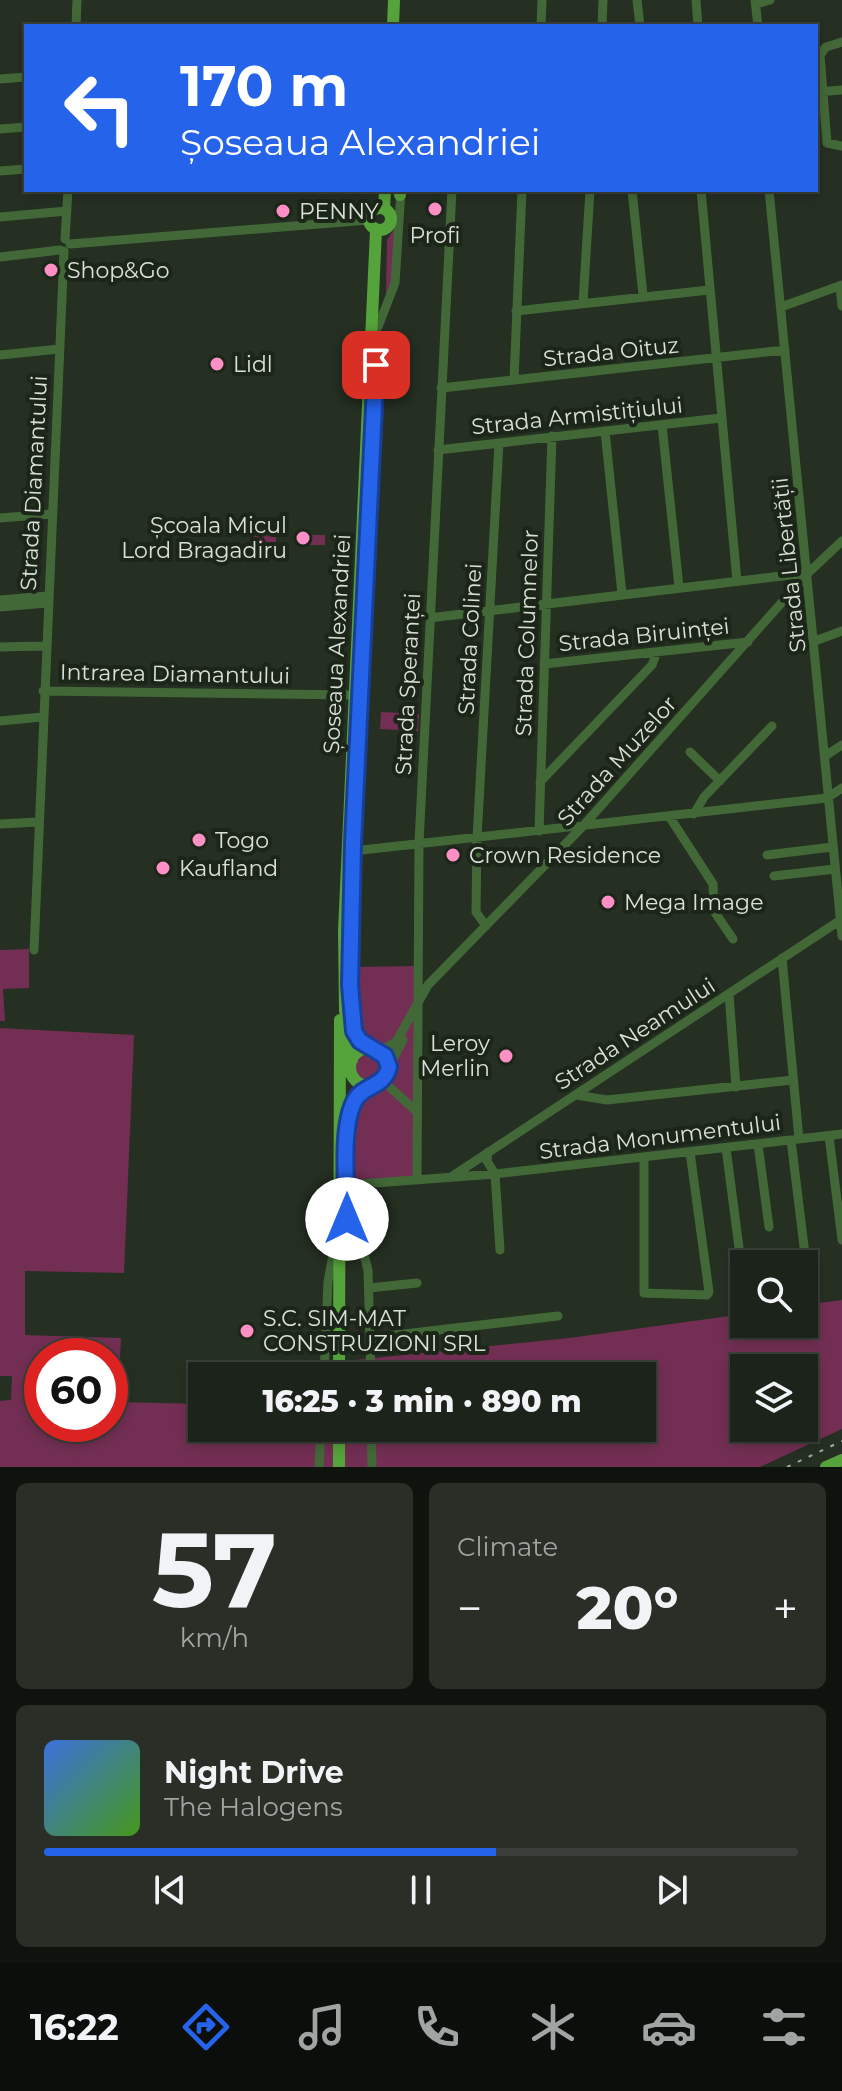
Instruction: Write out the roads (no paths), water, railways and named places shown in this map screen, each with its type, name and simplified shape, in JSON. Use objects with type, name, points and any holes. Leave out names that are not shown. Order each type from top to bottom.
[{"type":"main road","points":[[385,24],[386,0]]},
{"type":"main road","points":[[393,24],[394,0]]},
{"type":"main road","points":[[376,227],[392,220],[381,208],[378,192]]},
{"type":"main road","points":[[376,227],[385,192]]},
{"type":"main road","name":"Șoseaua Alexandriei","points":[[376,227],[378,327],[353,851],[352,1019],[357,1037],[376,1050]]},
{"type":"main road","name":"Șoseaua Alexandriei","points":[[352,1060],[345,1010],[344,931],[376,227]]},
{"type":"main road","points":[[344,931],[347,1362]]},
{"type":"main road","points":[[339,1362],[339,1225],[345,1184],[349,1117],[356,1098],[383,1081],[389,1067],[376,1050],[359,1051],[352,1060],[345,1184]]},
{"type":"main road","points":[[351,1074],[359,1083],[370,1087]]},
{"type":"main road","points":[[339,1442],[339,1467]]},
{"type":"main road","points":[[347,1442],[347,1467]]},
{"type":"main road","points":[[826,1467],[842,1460]]},
{"type":"street","points":[[76,24],[77,0]]},
{"type":"street","points":[[541,24],[542,0]]},
{"type":"street","points":[[602,24],[603,0]]},
{"type":"street","points":[[637,0],[640,24]]},
{"type":"street","points":[[696,0],[698,24]]},
{"type":"street","points":[[758,24],[756,2],[770,0]]},
{"type":"street","points":[[842,42],[826,47],[820,55],[819,92],[827,143],[842,146]]},
{"type":"street","points":[[0,79],[24,77]]},
{"type":"street","points":[[819,92],[842,90]]},
{"type":"street","points":[[0,129],[24,127]]},
{"type":"street","points":[[0,171],[24,169]]},
{"type":"street","name":"Strada Diamantului","points":[[34,950],[47,600],[68,192]]},
{"type":"street","points":[[378,327],[395,283],[400,192]]},
{"type":"street","name":"Strada Speranței","points":[[417,1180],[419,843],[452,192]]},
{"type":"street","points":[[514,380],[522,192]]},
{"type":"street","points":[[583,303],[590,192]]},
{"type":"street","points":[[632,192],[643,295]]},
{"type":"street","points":[[701,192],[737,581]]},
{"type":"street","name":"Strada Libertății","points":[[769,192],[842,936]]},
{"type":"street","points":[[0,217],[67,211]]},
{"type":"street","points":[[0,255],[64,246],[376,227]]},
{"type":"street","points":[[781,307],[841,286],[842,306]]},
{"type":"street","points":[[516,311],[709,290]]},
{"type":"street","points":[[0,355],[59,349]]},
{"type":"street","name":"Strada Oituz","points":[[441,388],[785,350]]},
{"type":"street","name":"Strada Armistițiului","points":[[438,450],[721,418]]},
{"type":"street","points":[[662,425],[679,587]]},
{"type":"street","points":[[605,431],[622,594]]},
{"type":"street","name":"Strada Columnelor","points":[[539,831],[552,436]]},
{"type":"street","name":"Strada Colinei","points":[[486,926],[476,912],[477,838],[499,443]]},
{"type":"street","points":[[0,518],[51,514]]},
{"type":"street","name":"Strada Muzelor","points":[[417,1004],[428,985],[583,826],[808,573],[842,541]]},
{"type":"street","points":[[429,618],[808,573]]},
{"type":"street","points":[[779,577],[787,587],[787,597]]},
{"type":"street","points":[[0,600],[47,600]]},
{"type":"street","points":[[0,607],[47,600]]},
{"type":"street","points":[[815,641],[842,631]]},
{"type":"street","name":"Strada Biruinței","points":[[544,664],[748,642]]},
{"type":"street","points":[[0,647],[45,646]]},
{"type":"street","points":[[540,782],[652,665],[657,652]]},
{"type":"street","name":"Intrarea Diamantului","points":[[43,691],[355,695]]},
{"type":"street","points":[[0,721],[42,717]]},
{"type":"street","points":[[694,814],[720,781],[772,726]]},
{"type":"street","points":[[825,756],[842,745]]},
{"type":"street","points":[[690,752],[720,781]]},
{"type":"street","points":[[353,851],[827,798],[842,788]]},
{"type":"street","points":[[669,816],[713,884],[713,907],[733,939]]},
{"type":"street","points":[[0,824],[38,822]]},
{"type":"street","points":[[767,855],[832,847]]},
{"type":"street","points":[[774,876],[835,869]]},
{"type":"street","name":"Strada Neamului","points":[[448,1179],[841,920]]},
{"type":"street","points":[[782,958],[805,1250]]},
{"type":"street","points":[[729,994],[736,1087]]},
{"type":"street","points":[[376,1050],[396,1042],[417,1004]]},
{"type":"street","points":[[389,1067],[417,1004]]},
{"type":"street","points":[[576,1095],[607,1100],[793,1080]]},
{"type":"street","points":[[383,1081],[416,1111]]},
{"type":"street","name":"Strada Monumentului","points":[[345,1184],[448,1179],[842,1134]]},
{"type":"street","points":[[829,1136],[842,1240]]},
{"type":"street","points":[[758,1144],[769,1227]]},
{"type":"street","points":[[726,1148],[739,1250]]},
{"type":"street","points":[[488,1152],[487,1161],[495,1174],[500,1250]]},
{"type":"street","points":[[644,1157],[644,1293],[707,1295],[690,1152]]},
{"type":"street","points":[[345,1184],[367,1263],[371,1362]]},
{"type":"street","points":[[325,1362],[328,1282],[339,1225]]},
{"type":"street","points":[[369,1288],[417,1283]]},
{"type":"street","points":[[370,1338],[558,1316]]},
{"type":"street","points":[[319,1467],[320,1442]]},
{"type":"street","points":[[371,1442],[372,1467]]},
{"type":"railway","points":[[787,1467],[842,1441]]},
{"type":"place","name":"Profi","points":[[435,209]]},
{"type":"place","name":"PENNY","points":[[283,211]]},
{"type":"place","name":"Shop&Go","points":[[51,270]]},
{"type":"place","name":"Lidl","points":[[217,364]]},
{"type":"place","name":"Școala Micul Lord Bragadiru","points":[[303,538]]},
{"type":"place","name":"Togo","points":[[199,840]]},
{"type":"place","name":"Crown Residence","points":[[453,855]]},
{"type":"place","name":"Kaufland","points":[[163,868]]},
{"type":"place","name":"Mega Image","points":[[608,902]]},
{"type":"place","name":"Leroy Merlin","points":[[506,1056]]},
{"type":"place","name":"S.C. SIM-MAT CONSTRUZIONI SRL","points":[[247,1331]]}]
